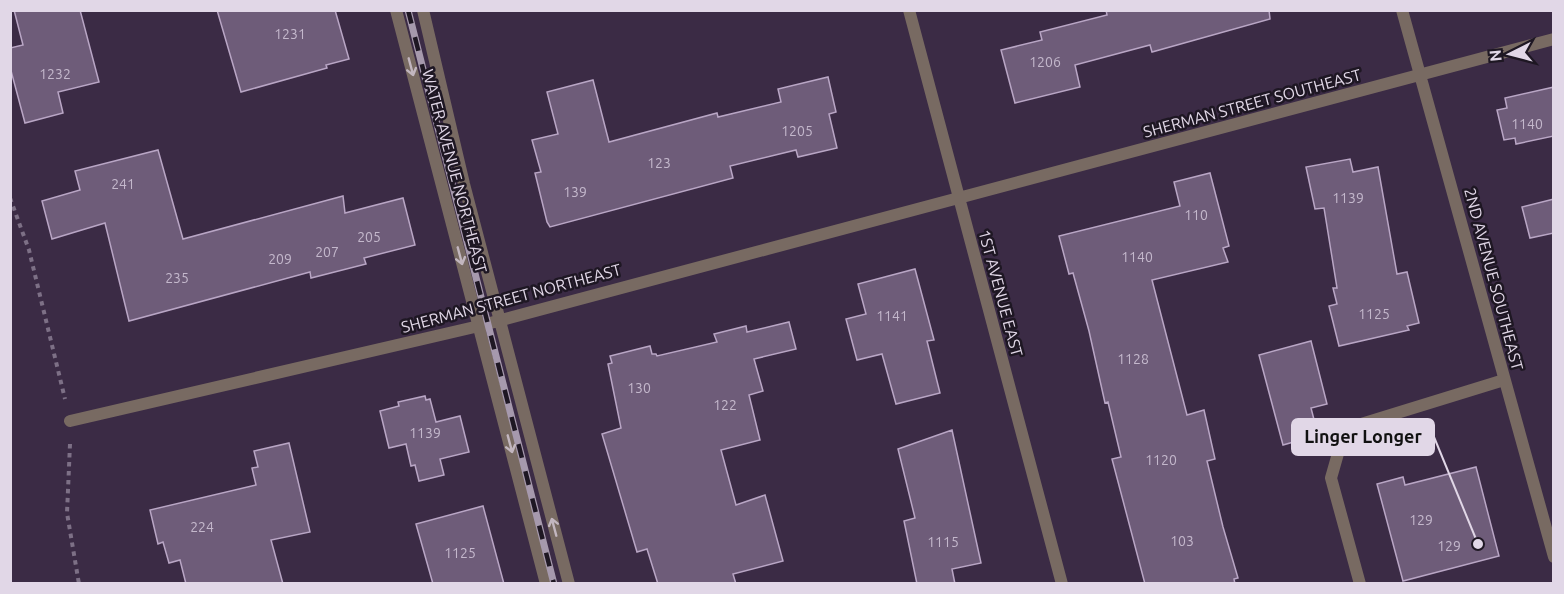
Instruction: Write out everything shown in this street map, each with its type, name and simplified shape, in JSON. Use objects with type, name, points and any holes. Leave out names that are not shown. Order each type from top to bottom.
[{"type":"street","name":"WATER AVENUE NORTHEAST","points":[[396,10],[546,584]]},
{"type":"street","name":"WATER AVENUE NORTHEAST","points":[[423,10],[569,584]]},
{"type":"street","name":"1ST AVENUE EAST","points":[[909,10],[1062,584]]},
{"type":"street","name":"2ND AVENUE SOUTHEAST","points":[[1402,10],[1554,557]]},
{"type":"street","name":"SHERMAN STREET SOUTHEAST","points":[[959,198],[1554,39]]},
{"type":"street","name":"SHERMAN STREET NORTHEAST","points":[[70,421],[479,326],[500,318],[959,198]]},
{"type":"street","points":[[1360,584],[1331,477],[1345,429],[1504,380]]},
{"type":"path","points":[[10,198],[29,250],[70,421],[67,513],[79,584]]},
{"type":"building","points":[[14,10],[80,10],[99,82],[58,92],[63,113],[25,123],[10,67],[10,48],[23,45]]},
{"type":"building","points":[[217,10],[335,10],[349,59],[326,65],[327,68],[241,92]]},
{"type":"building","points":[[1106,10],[1269,10],[1270,19],[1152,52],[1150,45],[1075,65],[1080,87],[1015,103],[1001,50],[1042,40],[1040,32],[1107,15]]},
{"type":"building","points":[[828,77],[836,112],[829,114],[837,148],[798,157],[796,150],[730,166],[733,178],[550,227],[547,222],[535,173],[541,172],[532,140],[558,134],[547,92],[593,80],[609,142],[717,113],[718,117],[781,102],[778,89]]},
{"type":"building","points":[[1554,87],[1554,136],[1516,144],[1515,138],[1504,140],[1497,110],[1507,108],[1505,98]]},
{"type":"building","points":[[158,150],[183,239],[343,196],[345,213],[403,198],[415,245],[364,258],[366,264],[311,278],[310,272],[129,321],[105,223],[52,239],[42,201],[80,190],[75,171]]},
{"type":"building","points":[[1350,159],[1353,172],[1378,167],[1397,274],[1407,272],[1419,323],[1407,326],[1409,330],[1339,346],[1329,306],[1337,304],[1333,288],[1337,288],[1324,208],[1315,209],[1306,167]]},
{"type":"building","points":[[1210,173],[1229,246],[1223,248],[1228,262],[1152,280],[1187,415],[1204,410],[1215,459],[1207,461],[1238,578],[1234,579],[1235,584],[1145,584],[1112,459],[1121,457],[1108,402],[1105,403],[1089,331],[1073,273],[1069,274],[1059,236],[1180,206],[1174,182]]},
{"type":"building","points":[[1554,199],[1554,233],[1530,238],[1522,207]]},
{"type":"building","points":[[915,269],[934,340],[927,341],[940,393],[896,404],[882,354],[857,360],[846,319],[866,314],[858,284]]},
{"type":"building","points":[[789,322],[796,349],[754,359],[763,391],[749,395],[760,440],[721,450],[736,505],[765,495],[783,561],[733,574],[736,584],[658,584],[647,549],[637,552],[602,434],[621,428],[608,364],[612,363],[610,356],[650,346],[652,354],[657,356],[717,342],[714,334],[746,326],[747,332]]},
{"type":"building","points":[[1311,341],[1327,404],[1311,408],[1318,435],[1283,445],[1259,355]]},
{"type":"building","points":[[425,396],[426,400],[430,399],[436,422],[460,416],[469,452],[440,459],[444,475],[419,481],[415,465],[411,466],[406,444],[389,448],[380,411],[399,406],[398,402]]},
{"type":"building","points":[[952,430],[981,563],[952,569],[955,584],[917,584],[904,521],[915,518],[898,449]]},
{"type":"building","points":[[289,443],[310,532],[271,540],[283,584],[186,584],[180,560],[169,563],[163,542],[158,544],[150,510],[256,485],[252,468],[258,467],[254,451]]},
{"type":"building","points":[[1476,467],[1499,556],[1403,581],[1377,484],[1403,477],[1405,485]]},
{"type":"building","points":[[483,506],[504,584],[433,584],[416,524]]},
{"type":"railway","points":[[408,10],[554,584]]},
{"type":"place","name":"Linger Longer","points":[[1478,544]]}]
